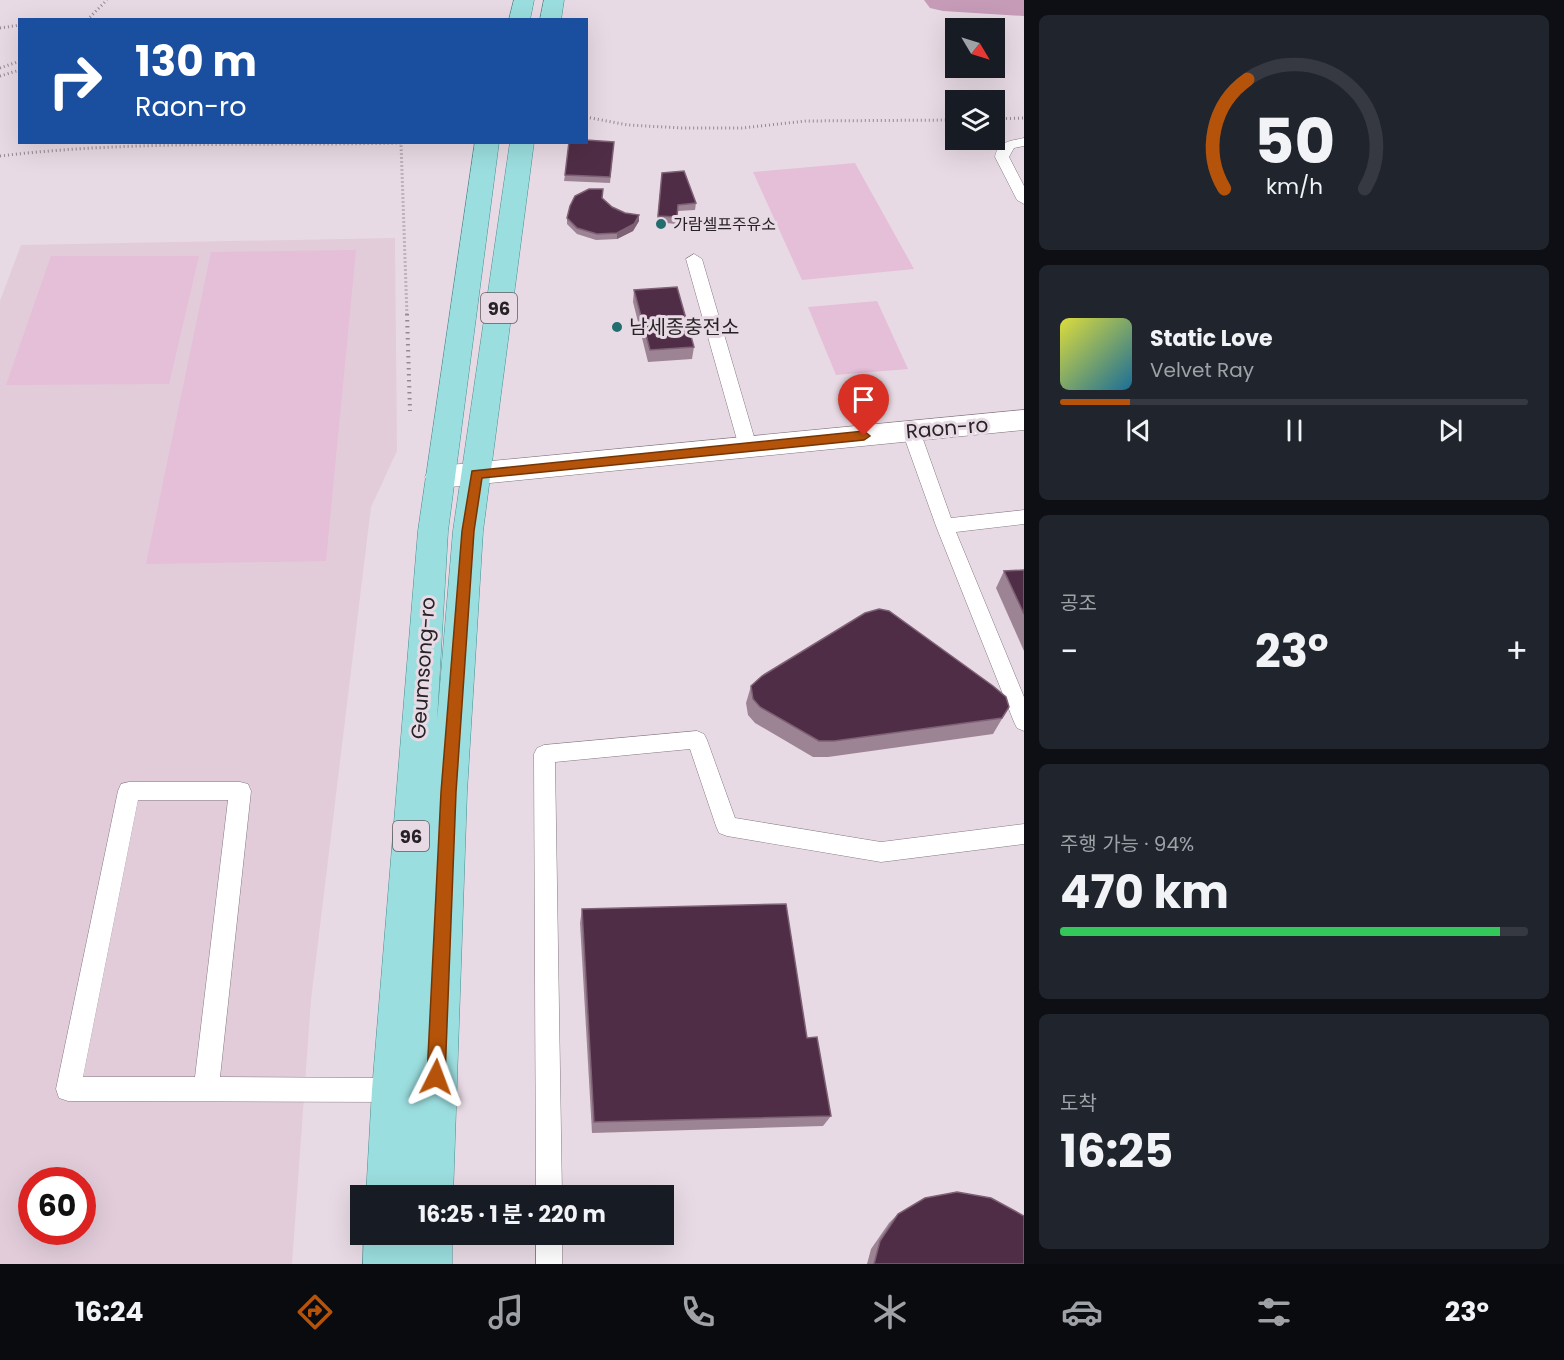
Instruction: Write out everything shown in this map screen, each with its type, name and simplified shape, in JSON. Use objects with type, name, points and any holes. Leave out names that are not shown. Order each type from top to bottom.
[{"type":"main road","points":[[520,18],[524,0]]},
{"type":"main road","points":[[550,18],[555,0]]},
{"type":"main road","name":"Geumsong-ro","points":[[389,1185],[393,1090],[433,531],[487,144]]},
{"type":"main road","name":"Geumsong-ro","points":[[431,1185],[449,792],[468,531],[522,144]]},
{"type":"main road","name":"Raon-ro","points":[[440,477],[1024,420]]},
{"type":"main road","points":[[386,1264],[387,1245]]},
{"type":"main road","points":[[429,1264],[430,1245]]},
{"type":"lane","points":[[1024,142],[1009,145],[1003,150],[1002,157],[1024,200]]},
{"type":"lane","points":[[694,258],[748,447]]},
{"type":"lane","points":[[911,431],[945,526],[1024,722]]},
{"type":"lane","points":[[945,526],[1024,517]]},
{"type":"lane","points":[[549,1185],[544,754],[697,741],[727,826],[881,852],[1024,834]]},
{"type":"lane","points":[[206,1090],[240,791],[129,791],[68,1089],[206,1090],[393,1090]]},
{"type":"lane","points":[[549,1245],[549,1264]]},
{"type":"path","points":[[89,18],[106,0]]},
{"type":"path","points":[[0,28],[18,26]]},
{"type":"path","points":[[0,68],[18,62]]},
{"type":"path","points":[[0,76],[18,71]]},
{"type":"path","points":[[588,117],[628,125],[682,128],[742,128],[806,121],[945,120]]},
{"type":"path","points":[[1005,119],[1024,118]]},
{"type":"path","points":[[0,156],[79,148],[188,144]]},
{"type":"path","points":[[401,144],[411,411]]},
{"type":"shaded area","points":[[855,163],[914,269],[802,280],[753,172]]},
{"type":"shaded area","points":[[395,238],[397,451],[371,507],[311,1000],[292,1264],[0,1264],[0,301],[21,245]]},
{"type":"shaded area","points":[[356,250],[326,561],[146,564],[211,252]]},
{"type":"shaded area","points":[[51,256],[199,256],[169,384],[6,385]]},
{"type":"shaded area","points":[[877,301],[908,369],[836,375],[808,307]]},
{"type":"building","points":[[588,140],[614,142],[610,177],[565,175],[569,144],[588,144]]},
{"type":"building","points":[[684,171],[696,203],[678,205],[677,217],[658,216],[662,173]]},
{"type":"building","points":[[589,189],[603,189],[602,198],[612,207],[625,213],[639,215],[634,224],[617,233],[597,234],[577,228],[567,218],[570,206],[575,196]]},
{"type":"building","points":[[677,287],[694,347],[650,350],[634,290]]},
{"type":"building","points":[[1024,570],[1024,614],[1004,571]]},
{"type":"building","points":[[879,609],[889,611],[1006,697],[1009,707],[1002,718],[834,741],[819,741],[760,707],[753,699],[751,686],[762,676],[865,613]]},
{"type":"building","points":[[786,904],[807,1038],[817,1037],[831,1116],[594,1122],[582,909]]},
{"type":"building","points":[[957,1192],[991,1198],[1024,1216],[1024,1264],[874,1264],[880,1241],[898,1214],[925,1198]]},
{"type":"waterway","points":[[943,0],[1024,5]]},
{"type":"place","name":"가람셀프주유소","points":[[661,224]]},
{"type":"place","name":"남세종충전소","points":[[617,327]]},
{"type":"route","points":[[436,1077],[449,792],[468,531],[476,474],[864,436]]}]
